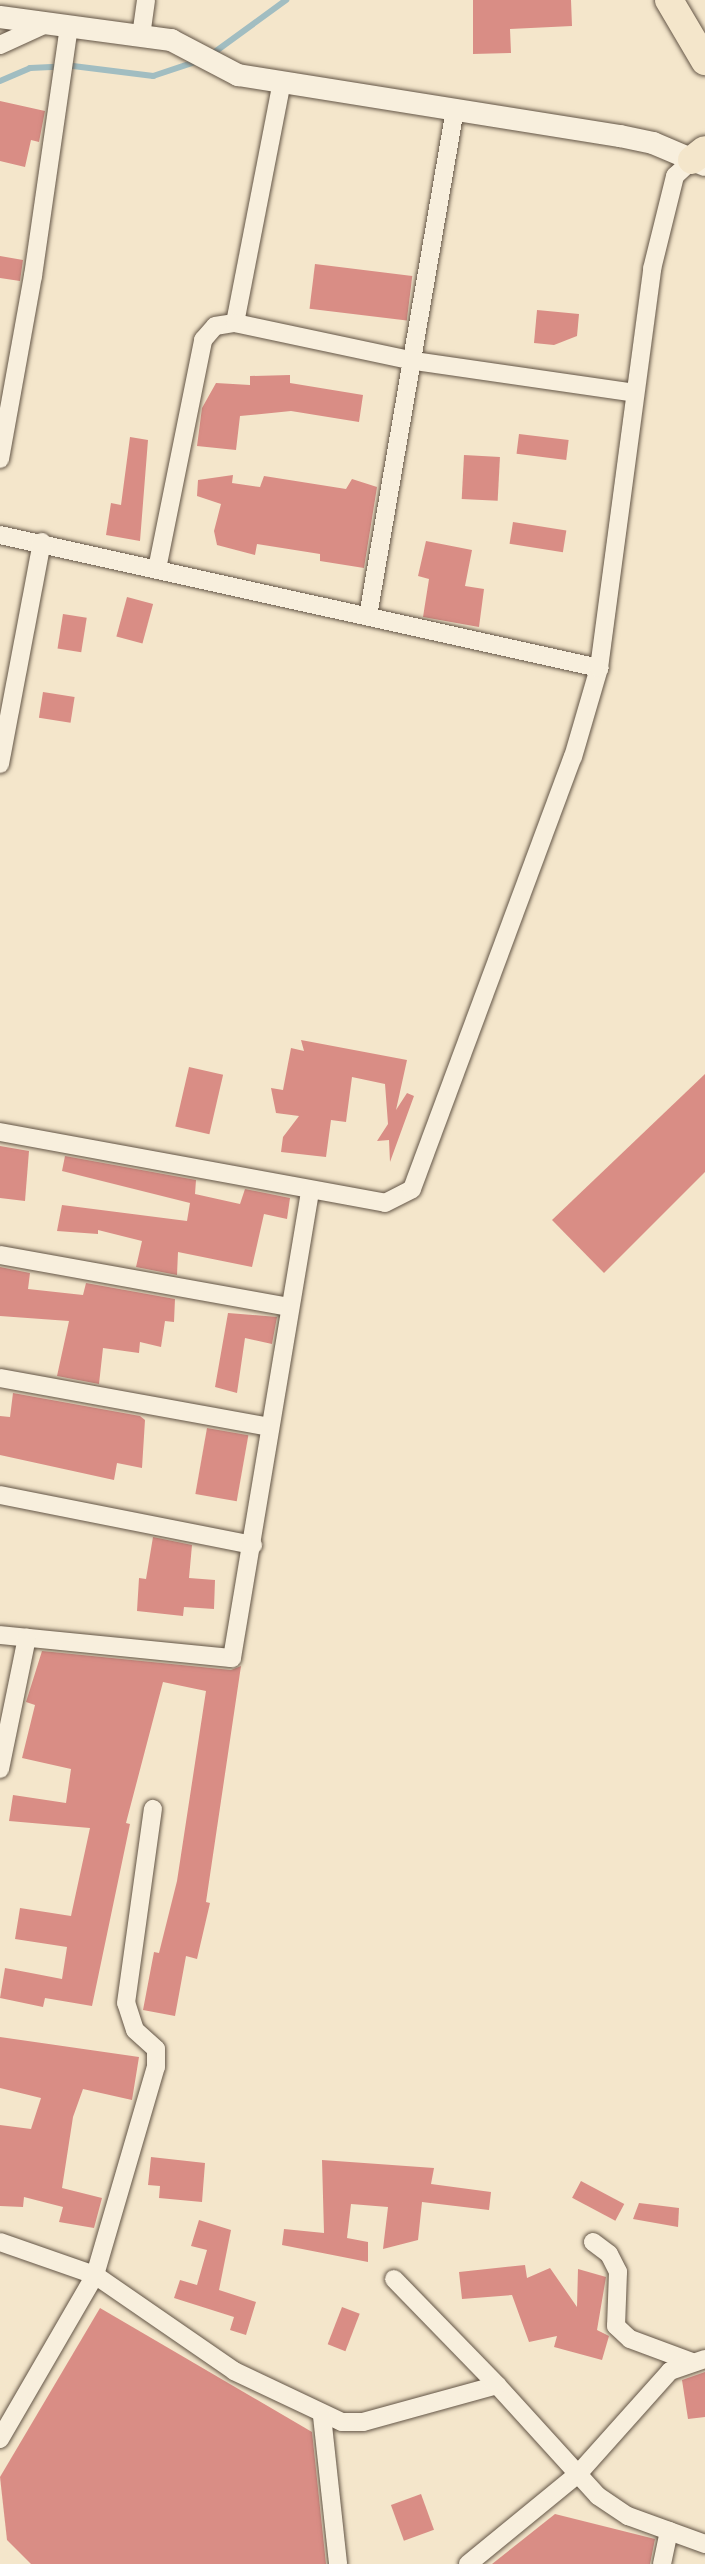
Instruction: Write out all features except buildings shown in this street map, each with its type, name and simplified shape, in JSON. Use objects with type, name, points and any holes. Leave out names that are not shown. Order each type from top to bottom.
[{"type":"main road","points":[[669,0],[705,61]]},
{"type":"street","points":[[141,36],[146,0]]},
{"type":"street","points":[[0,17],[141,36],[185,45],[213,66],[282,82],[653,143],[701,159]]},
{"type":"street","points":[[0,45],[46,24]]},
{"type":"street","points":[[0,459],[69,27]]},
{"type":"street","points":[[235,323],[282,82]]},
{"type":"street","points":[[368,616],[455,109]]},
{"type":"street","points":[[0,1132],[385,1203],[412,1189],[573,757],[599,668],[652,269],[675,176],[701,159]]},
{"type":"street","points":[[157,569],[203,340],[215,326],[235,323],[414,361],[635,393]]},
{"type":"street","points":[[0,535],[599,668]]},
{"type":"street","points":[[0,764],[42,542]]},
{"type":"street","points":[[0,1635],[232,1658],[310,1191]]},
{"type":"street","points":[[0,1255],[289,1307]]},
{"type":"street","points":[[0,1378],[269,1427]]},
{"type":"street","points":[[0,1495],[253,1545]]},
{"type":"street","points":[[0,1769],[27,1638]]},
{"type":"street","points":[[0,2439],[95,2275],[156,2067],[156,2049],[135,2030],[126,2003],[153,1809]]},
{"type":"street","points":[[0,2242],[95,2275],[234,2371],[322,2416],[363,2422],[497,2385]]},
{"type":"street","points":[[593,2242],[609,2254],[618,2272],[616,2326],[630,2339],[699,2360]]},
{"type":"street","points":[[394,2279],[578,2474],[628,2516],[705,2544]]},
{"type":"street","points":[[468,2564],[578,2474],[670,2371],[699,2360]]},
{"type":"street","points":[[322,2416],[338,2564]]},
{"type":"street","points":[[662,2564],[669,2531]]},
{"type":"waterway","points":[[212,54],[286,0]]},
{"type":"waterway","points":[[0,81],[30,68],[73,66],[153,76],[198,61]]}]
